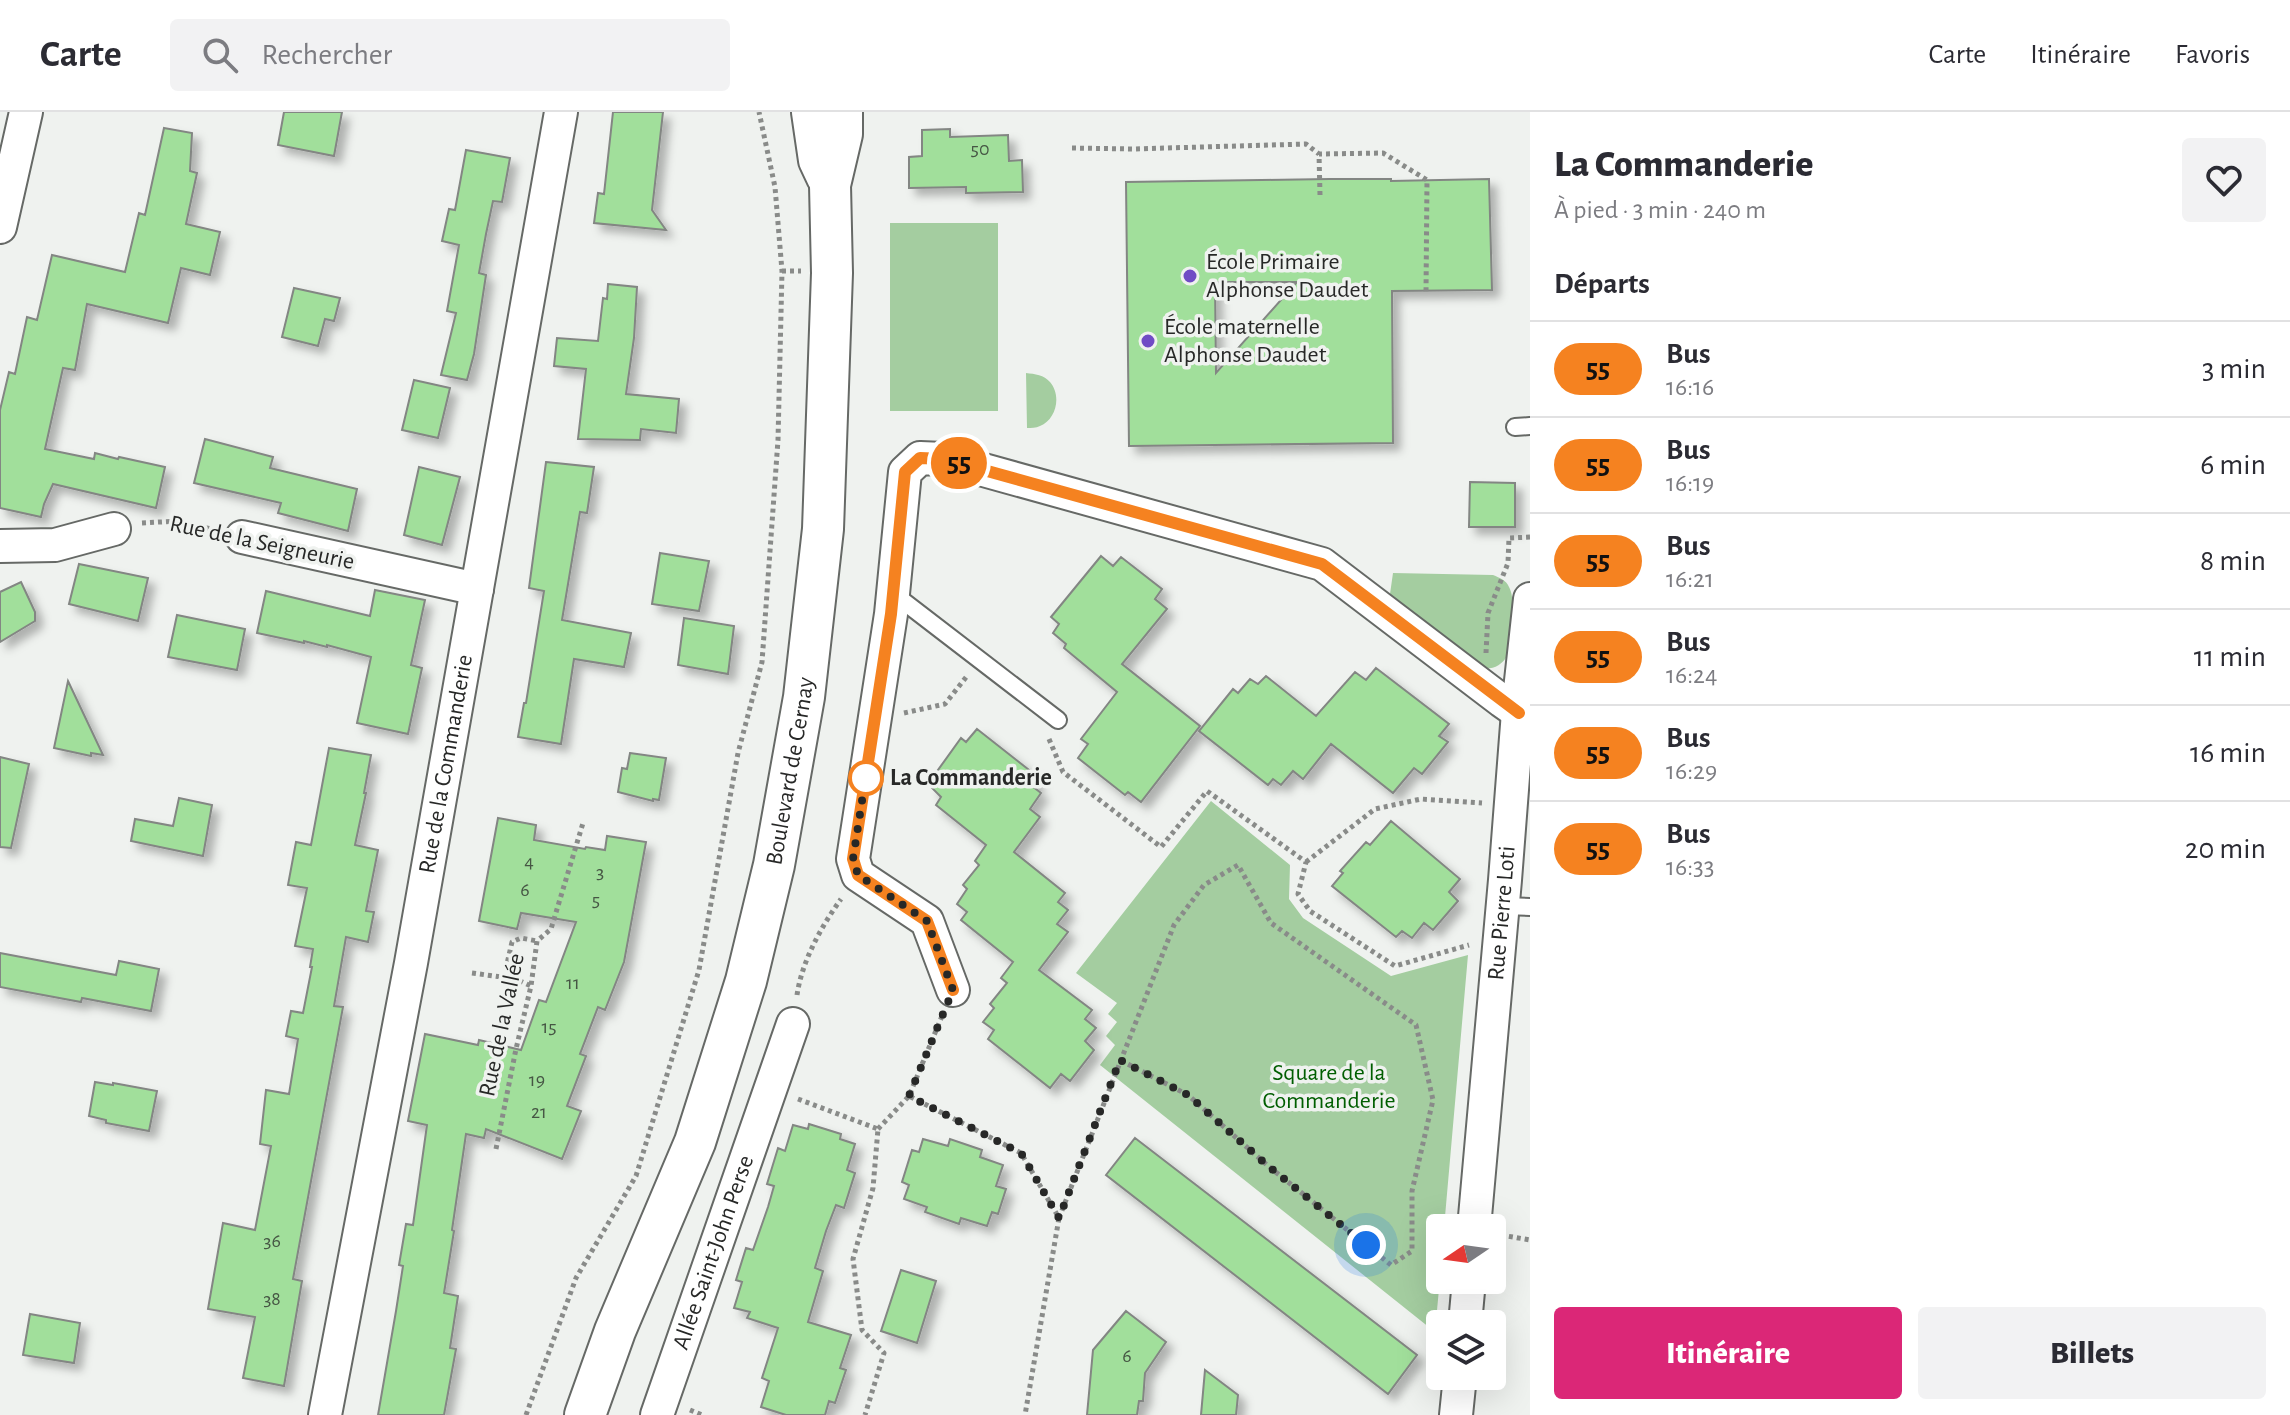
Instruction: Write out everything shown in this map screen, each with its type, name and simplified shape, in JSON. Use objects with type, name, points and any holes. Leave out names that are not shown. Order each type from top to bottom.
[{"type":"street","points":[[0,227],[26,112]]},
{"type":"street","name":"Rue de la Commanderie","points":[[325,1415],[408,978],[561,112]]},
{"type":"street","name":"Boulevard de Cernay","points":[[812,112],[819,160],[830,185]]},
{"type":"street","name":"Boulevard de Cernay","points":[[585,1415],[615,1331],[695,1142],[746,981],[774,865],[804,697],[823,529],[832,273],[830,185],[842,134],[842,112]]},
{"type":"street","points":[[953,990],[927,921],[858,875],[853,859],[894,594],[905,472],[920,458],[944,459],[1322,564],[1524,714]]},
{"type":"street","points":[[0,546],[55,545],[114,529]]},
{"type":"street","name":"Rue de la Seigneurie","points":[[242,537],[477,589]]},
{"type":"street","name":"Rue Pierre Loti","points":[[1476,1214],[1511,916],[1511,804],[1524,714],[1530,599]]},
{"type":"street","name":"Allée Saint-John Perse","points":[[657,1415],[793,1024]]},
{"type":"street","name":"Boulevard de Cernay","points":[[557,1415],[570,1386],[615,1331]]},
{"type":"street","points":[[1456,1415],[1459,1390]]},
{"type":"lane","points":[[894,594],[1058,720]]},
{"type":"path","points":[[526,1415],[576,1278],[636,1176],[699,970],[738,753],[762,662],[778,440],[782,271],[775,187],[759,112]]},
{"type":"path","points":[[1072,148],[1306,144],[1319,154],[1383,153],[1427,180],[1426,293]]},
{"type":"path","points":[[1319,154],[1320,195]]},
{"type":"path","name":"Rue de la Seigneurie","points":[[114,529],[145,522],[178,521],[242,537]]},
{"type":"path","points":[[1469,676],[1486,655],[1488,613],[1508,563],[1509,538],[1530,537]]},
{"type":"path","points":[[875,719],[945,704],[968,674],[979,683]]},
{"type":"path","points":[[1048,736],[1063,772],[1161,847],[1207,791],[1306,862]]},
{"type":"path","points":[[1511,804],[1421,799],[1375,809],[1306,862],[1298,894],[1310,911],[1395,966],[1511,916]]},
{"type":"path","name":"Rue de la Vallée","points":[[496,1149],[531,986],[537,941],[551,929],[583,823]]},
{"type":"path","points":[[1025,1415],[1059,1218],[1120,1060],[1174,925],[1204,885],[1238,865],[1271,923],[1416,1025],[1433,1100],[1412,1191],[1412,1251],[1391,1265],[1267,1165],[1188,1095],[1120,1060]]},
{"type":"path","points":[[793,1024],[799,982],[823,924],[858,875]]},
{"type":"path","points":[[504,977],[512,942],[521,938],[537,941]]},
{"type":"path","points":[[472,973],[504,977],[531,986]]},
{"type":"path","points":[[865,1415],[884,1353],[862,1330],[853,1259],[873,1188],[878,1129],[909,1096],[953,990]]},
{"type":"path","points":[[772,1090],[878,1129]]},
{"type":"path","points":[[909,1096],[1021,1153],[1059,1218]]},
{"type":"path","points":[[1506,1236],[1530,1240]]},
{"type":"green space","points":[[890,223],[998,223],[998,411],[890,411]]},
{"type":"green space","points":[[1026,373],[1045,378],[1056,394],[1056,407],[1050,419],[1035,428],[1027,428]]},
{"type":"green space","points":[[1393,573],[1493,575],[1504,581],[1511,593],[1513,610],[1508,655],[1493,668],[1480,668],[1389,601]]},
{"type":"green space","name":"Square de la Commanderie","points":[[1211,801],[1290,865],[1289,899],[1303,918],[1391,976],[1468,955],[1445,1214],[1426,1214],[1426,1294],[1439,1294],[1437,1310],[1426,1310],[1426,1325],[1100,1065],[1115,1045],[1106,1036],[1117,1022],[1108,1014],[1117,1003],[1076,973]]},
{"type":"building","points":[[284,112],[342,112],[334,156],[278,145]]},
{"type":"building","points":[[613,112],[663,112],[652,210],[666,230],[594,223],[598,193],[604,194]]},
{"type":"building","points":[[164,128],[192,133],[190,171],[197,173],[186,224],[220,232],[210,275],[181,268],[168,323],[87,304],[75,370],[63,368],[45,449],[94,459],[95,453],[165,467],[156,508],[53,484],[41,517],[0,508],[0,410],[9,372],[15,374],[27,317],[37,320],[52,255],[125,272],[139,213],[145,215]]},
{"type":"building","points":[[950,129],[950,137],[1008,135],[1009,161],[1022,160],[1023,192],[966,193],[966,187],[909,188],[909,157],[922,156],[922,130]]},
{"type":"building","points":[[466,150],[510,158],[502,202],[493,201],[486,234],[479,273],[486,275],[467,380],[441,375],[456,313],[447,311],[459,245],[442,241],[449,209],[455,210]]},
{"type":"building","points":[[1489,179],[1492,290],[1392,291],[1393,443],[1129,446],[1126,182]],"holes":[[[1215,282],[1297,282],[1216,373]]]},
{"type":"building","points":[[608,284],[637,287],[626,394],[679,399],[676,433],[641,429],[640,440],[578,439],[586,369],[554,366],[557,338],[598,341],[603,298],[607,299]]},
{"type":"building","points":[[294,288],[340,298],[334,321],[325,319],[318,346],[282,337]]},
{"type":"building","points":[[414,380],[450,388],[438,438],[402,430]]},
{"type":"building","points":[[205,439],[273,457],[270,468],[357,489],[348,531],[278,513],[281,503],[194,483]]},
{"type":"building","points":[[546,462],[594,467],[587,513],[580,512],[562,620],[631,633],[624,667],[574,659],[561,744],[518,737],[544,591],[529,588]]},
{"type":"building","points":[[419,467],[460,477],[442,545],[404,535]]},
{"type":"building","points":[[1470,482],[1515,483],[1515,527],[1469,527]]},
{"type":"building","points":[[660,553],[709,561],[699,611],[652,604]]},
{"type":"building","points":[[1101,556],[1113,566],[1121,557],[1162,589],[1155,599],[1167,609],[1122,664],[1200,726],[1141,802],[1128,792],[1125,795],[1078,758],[1088,744],[1081,739],[1117,692],[1064,648],[1066,644],[1053,633],[1059,624],[1051,617]]},
{"type":"building","points":[[79,564],[148,578],[138,621],[69,604]]},
{"type":"building","points":[[21,582],[35,612],[35,621],[0,642],[0,592]]},
{"type":"building","points":[[375,590],[425,600],[411,665],[422,668],[408,734],[357,723],[371,657],[327,645],[257,633],[266,591],[370,616]]},
{"type":"building","points":[[177,615],[245,629],[237,670],[168,657]]},
{"type":"building","points":[[684,618],[734,626],[728,674],[678,665]]},
{"type":"building","points":[[1376,668],[1449,724],[1439,736],[1448,742],[1422,774],[1414,768],[1393,793],[1331,744],[1303,779],[1293,771],[1281,785],[1273,779],[1268,785],[1199,731],[1233,689],[1238,693],[1250,679],[1258,684],[1266,676],[1316,716],[1355,672],[1366,680]]},
{"type":"building","points":[[68,681],[103,755],[91,753],[91,756],[54,748]]},
{"type":"building","points":[[977,729],[1038,777],[1032,786],[1041,793],[1030,809],[1040,817],[1014,852],[1065,893],[1058,902],[1068,910],[1057,924],[1068,932],[1039,970],[1092,1010],[1085,1019],[1096,1028],[1085,1041],[1094,1050],[1070,1081],[1061,1074],[1050,1088],[988,1039],[994,1030],[983,1022],[994,1008],[990,1004],[1007,983],[1001,978],[1013,962],[961,920],[967,912],[957,904],[967,889],[963,885],[979,865],[975,861],[986,845],[936,805],[941,797],[932,788],[942,774],[938,770],[961,738],[966,742]]},
{"type":"building","points":[[329,748],[371,755],[355,845],[378,850],[366,911],[374,912],[368,942],[346,937],[334,1006],[343,1007],[293,1279],[302,1281],[284,1386],[243,1378],[255,1317],[208,1309],[223,1223],[255,1230],[271,1146],[260,1144],[266,1090],[289,1094],[298,1039],[286,1036],[291,1011],[303,1013],[313,949],[295,946],[307,888],[288,885],[296,842],[311,845]]},
{"type":"building","points":[[630,753],[666,758],[659,800],[618,792],[622,768],[627,769]]},
{"type":"building","points":[[0,757],[29,764],[11,848],[0,847]]},
{"type":"building","points":[[179,798],[212,805],[203,856],[131,841],[135,819],[173,826]]},
{"type":"building","points":[[498,818],[536,825],[534,840],[585,849],[605,850],[607,836],[646,842],[624,962],[605,1010],[598,1007],[580,1054],[586,1056],[567,1106],[581,1111],[562,1159],[486,1129],[484,1138],[466,1134],[444,1293],[458,1296],[450,1348],[456,1349],[444,1415],[378,1415],[403,1266],[399,1265],[406,1224],[413,1225],[427,1125],[408,1121],[425,1034],[478,1045],[479,1040],[521,1050],[539,1000],[546,1002],[576,922],[521,913],[517,929],[479,921]]},
{"type":"building","points":[[1391,821],[1460,879],[1449,892],[1458,901],[1433,930],[1424,923],[1412,938],[1402,931],[1396,937],[1332,886],[1343,873],[1340,871],[1366,842],[1370,845]]},
{"type":"building","points":[[0,953],[116,975],[119,961],[159,969],[151,1011],[0,987]]},
{"type":"building","points":[[95,1082],[157,1091],[149,1131],[106,1123],[106,1120],[89,1116]]},
{"type":"building","points":[[809,1124],[841,1134],[840,1139],[855,1144],[847,1170],[855,1173],[844,1208],[836,1205],[826,1231],[815,1268],[823,1271],[808,1322],[851,1335],[840,1368],[846,1370],[835,1403],[829,1401],[825,1415],[786,1415],[761,1407],[769,1381],[762,1378],[778,1328],[747,1318],[750,1312],[734,1308],[742,1282],[736,1280],[746,1248],[753,1250],[768,1207],[774,1186],[767,1184],[778,1148],[785,1151],[793,1125],[808,1129]]},
{"type":"building","points":[[1135,1138],[1417,1355],[1388,1394],[1106,1175]]},
{"type":"building","points":[[923,1139],[948,1146],[950,1139],[982,1150],[980,1157],[1003,1165],[996,1186],[1006,1189],[998,1214],[992,1212],[987,1226],[961,1218],[959,1224],[925,1212],[927,1207],[904,1199],[909,1185],[902,1182],[912,1150],[919,1152]]},
{"type":"building","points":[[901,1270],[936,1281],[917,1343],[881,1331]]},
{"type":"building","points":[[1126,1311],[1166,1342],[1145,1373],[1143,1401],[1139,1401],[1137,1415],[1087,1415],[1093,1350]]},
{"type":"building","points":[[30,1314],[80,1323],[74,1363],[23,1355]]},
{"type":"building","points":[[1205,1370],[1238,1395],[1236,1415],[1201,1415]]},
{"type":"bus line","name":"55","points":[[953,990],[927,921],[858,875],[853,859],[894,594],[905,472],[920,458],[944,459],[1322,564],[1519,713]]},
{"type":"place","name":"École Primaire Alphonse Daudet","points":[[1190,276]]},
{"type":"place","name":"École maternelle Alphonse Daudet","points":[[1148,341]]},
{"type":"place","name":"La Commanderie","points":[[866,778]]},
{"type":"route","points":[[866,778],[866,775],[853,859],[858,875],[927,921],[953,990],[909,1096],[1021,1153],[1059,1218],[1120,1060],[1188,1095],[1267,1165],[1366,1245]]}]
